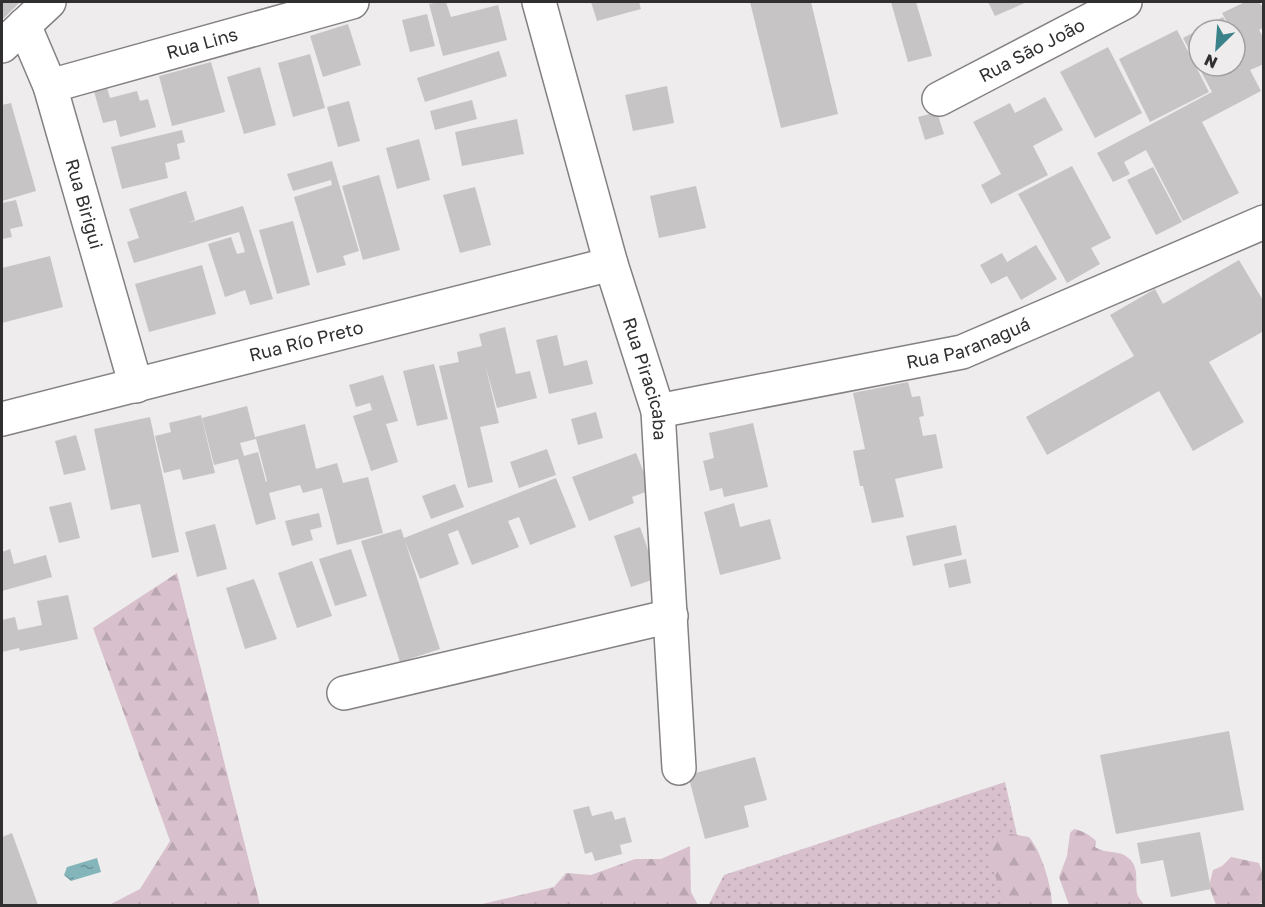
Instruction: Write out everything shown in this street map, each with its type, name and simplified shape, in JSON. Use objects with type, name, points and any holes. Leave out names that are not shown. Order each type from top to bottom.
[{"type":"street","points":[[13,36],[49,2]]},
{"type":"street","name":"Rua Lins","points":[[50,86],[352,2]]},
{"type":"street","name":"Rua Piracicaba","points":[[539,2],[611,264],[658,411],[679,768]]},
{"type":"street","name":"Rua São João","points":[[939,99],[1125,2]]},
{"type":"street","name":"Rua Birigui","points":[[13,36],[50,86],[136,386]]},
{"type":"street","name":"Rua Paranaguá","points":[[658,411],[962,352],[1263,222]]},
{"type":"street","name":"Rua Río Preto","points":[[2,419],[611,264]]},
{"type":"street","points":[[344,693],[670,616]]},
{"type":"green space","points":[[177,573],[260,905],[109,905],[140,889],[170,841],[93,628]]},
{"type":"green space","points":[[1005,782],[1033,905],[708,906],[724,875]]},
{"type":"green space","points":[[1074,829],[1094,839],[1095,847],[1104,851],[1116,852],[1131,861],[1135,869],[1138,895],[1144,905],[1069,905],[1059,877],[1067,856],[1070,833]]},
{"type":"green space","points":[[1005,833],[1029,837],[1033,843],[1045,869],[1052,905],[1008,906],[994,871],[991,854],[994,837]]},
{"type":"green space","points":[[690,846],[691,892],[698,905],[478,905],[554,887],[566,873],[591,875],[635,859],[661,859]]},
{"type":"green space","points":[[1231,857],[1259,863],[1263,874],[1263,902],[1257,905],[1216,905],[1209,886],[1213,870],[1222,866]]},
{"type":"water","points":[[97,858],[101,872],[71,881],[64,875],[67,867]]},
{"type":"building","points":[[2,2],[20,2],[2,20]]},
{"type":"building","points":[[446,2],[451,17],[498,5],[507,40],[443,56],[429,4]]},
{"type":"building","points":[[591,2],[639,2],[641,9],[597,21]]},
{"type":"building","points":[[750,2],[811,2],[838,114],[781,128]]},
{"type":"building","points":[[891,2],[916,2],[932,56],[908,62]]},
{"type":"building","points":[[988,2],[1027,2],[995,16]]},
{"type":"building","points":[[1245,2],[1259,2],[1264,9],[1264,27],[1259,30],[1264,39],[1264,64],[1250,70],[1261,91],[1202,122],[1239,193],[1183,221],[1146,150],[1124,162],[1130,174],[1113,182],[1097,153],[1212,92],[1204,78],[1247,78],[1247,18],[1225,18],[1222,13]]},
{"type":"building","points":[[427,14],[435,46],[410,52],[402,20]]},
{"type":"building","points":[[348,24],[361,65],[323,77],[310,36]]},
{"type":"building","points":[[1177,30],[1187,49],[1187,78],[1202,78],[1209,92],[1150,122],[1119,59]]},
{"type":"building","points":[[1108,47],[1142,113],[1095,138],[1060,72]]},
{"type":"building","points":[[499,51],[507,76],[425,102],[417,78]]},
{"type":"building","points":[[310,54],[325,108],[293,117],[278,63]]},
{"type":"building","points":[[211,62],[225,112],[172,126],[159,76]]},
{"type":"building","points":[[260,67],[276,125],[244,134],[227,77]]},
{"type":"building","points":[[106,84],[110,98],[137,91],[140,101],[148,99],[156,127],[120,137],[116,120],[103,123],[93,88]]},
{"type":"building","points":[[667,86],[674,123],[633,131],[625,95]]},
{"type":"building","points":[[1045,97],[1063,130],[1033,146],[1048,175],[991,204],[981,185],[1001,174],[973,122],[1010,103],[1015,113]]},
{"type":"building","points":[[472,100],[477,119],[435,130],[430,111]]},
{"type":"building","points":[[349,101],[360,141],[338,147],[327,107]]},
{"type":"building","points":[[11,103],[36,191],[2,201],[2,105]]},
{"type":"building","points":[[937,112],[944,134],[925,140],[918,117]]},
{"type":"building","points":[[517,119],[524,154],[462,166],[455,132]]},
{"type":"building","points":[[182,130],[185,142],[177,144],[180,159],[165,163],[168,178],[122,189],[111,147]]},
{"type":"building","points":[[419,139],[430,180],[397,189],[386,148]]},
{"type":"building","points":[[332,161],[359,251],[343,256],[346,265],[317,273],[294,197],[332,185],[331,180],[293,191],[287,174]]},
{"type":"building","points":[[1072,166],[1111,238],[1091,248],[1100,264],[1067,283],[1018,194]]},
{"type":"building","points":[[1153,167],[1182,222],[1156,235],[1127,180]]},
{"type":"building","points":[[379,175],[400,250],[363,260],[342,186]]},
{"type":"building","points":[[696,186],[706,228],[659,238],[650,196]]},
{"type":"building","points":[[475,187],[491,245],[460,253],[443,195]]},
{"type":"building","points":[[186,191],[195,220],[188,223],[243,206],[273,299],[250,305],[245,290],[225,297],[208,244],[231,237],[237,254],[245,252],[239,232],[134,263],[127,242],[139,238],[129,209]]},
{"type":"building","points":[[16,200],[23,226],[10,229],[12,237],[2,239],[2,203]]},
{"type":"building","points":[[293,221],[310,285],[277,294],[259,230]]},
{"type":"building","points":[[1036,245],[1057,279],[1021,300],[1007,276],[991,284],[980,265],[1002,253],[1007,262]]},
{"type":"building","points":[[50,256],[63,307],[2,323],[2,268]]},
{"type":"building","points":[[1239,260],[1264,302],[1264,331],[1209,362],[1244,422],[1193,451],[1159,391],[1047,455],[1026,417],[1134,356],[1110,315],[1155,289],[1163,304]]},
{"type":"building","points":[[202,265],[216,314],[149,332],[135,284]]},
{"type":"building","points":[[505,327],[516,374],[530,371],[537,398],[497,408],[485,364],[499,423],[480,427],[493,482],[468,488],[439,366],[459,362],[457,352],[482,346],[479,334]]},
{"type":"building","points":[[557,335],[564,366],[587,360],[593,384],[549,394],[536,340]]},
{"type":"building","points":[[434,364],[448,419],[417,426],[403,371]]},
{"type":"building","points":[[383,375],[398,421],[386,424],[398,462],[371,471],[353,416],[372,410],[370,403],[356,407],[349,385]]},
{"type":"building","points":[[908,382],[912,397],[920,396],[924,416],[919,417],[923,436],[936,434],[943,468],[895,479],[904,517],[872,523],[863,486],[860,486],[853,451],[865,449],[853,393]]},
{"type":"building","points":[[247,406],[255,437],[305,424],[316,469],[337,463],[343,483],[368,477],[383,533],[337,545],[322,488],[303,493],[300,485],[269,493],[276,519],[256,525],[238,459],[214,465],[202,418]],"holes":[[[256,439],[267,481],[258,452],[244,456],[240,443]]]},
{"type":"building","points":[[596,412],[603,438],[578,445],[571,419]]},
{"type":"building","points":[[201,415],[215,473],[183,480],[180,469],[164,473],[155,436],[171,432],[169,423]]},
{"type":"building","points":[[150,417],[179,552],[152,558],[140,504],[111,510],[94,429]]},
{"type":"building","points":[[753,423],[768,487],[724,497],[722,488],[710,491],[703,461],[714,458],[709,433]]},
{"type":"building","points":[[76,435],[86,470],[64,475],[55,441]]},
{"type":"building","points":[[547,449],[556,475],[519,488],[510,462]]},
{"type":"building","points":[[636,453],[651,490],[632,497],[634,503],[589,521],[572,477]]},
{"type":"building","points":[[556,478],[576,527],[530,545],[519,517],[508,521],[519,547],[472,565],[458,530],[448,534],[459,564],[420,579],[405,541],[440,649],[400,662],[361,541],[401,529],[404,538]]},
{"type":"building","points":[[455,484],[464,507],[431,519],[422,496]]},
{"type":"building","points":[[71,502],[80,538],[59,543],[49,507]]},
{"type":"building","points":[[734,503],[740,527],[770,519],[781,559],[720,575],[704,512]]},
{"type":"building","points":[[319,513],[322,527],[310,530],[313,540],[292,546],[285,521]]},
{"type":"building","points":[[215,524],[227,569],[197,577],[185,532]]},
{"type":"building","points":[[956,525],[962,555],[913,566],[906,536]]},
{"type":"building","points":[[640,527],[658,578],[631,587],[614,536]]},
{"type":"building","points":[[10,549],[14,564],[46,555],[52,577],[2,591],[2,552]]},
{"type":"building","points":[[351,549],[367,596],[335,606],[319,559]]},
{"type":"building","points":[[966,559],[971,583],[949,588],[944,564]]},
{"type":"building","points":[[312,561],[332,616],[297,628],[278,573]]},
{"type":"building","points":[[254,579],[277,639],[245,649],[226,588]]},
{"type":"building","points":[[68,595],[78,639],[20,651],[19,648],[2,652],[2,620],[15,617],[18,630],[42,625],[37,601]]},
{"type":"building","points":[[1229,731],[1244,810],[1116,834],[1100,755]]},
{"type":"building","points":[[755,757],[767,800],[744,806],[749,827],[705,839],[688,775]]},
{"type":"building","points":[[589,806],[592,816],[612,811],[615,820],[625,817],[632,842],[620,845],[622,854],[595,861],[592,852],[585,854],[573,810]]},
{"type":"building","points":[[1200,832],[1211,889],[1171,897],[1163,860],[1141,864],[1137,843]]},
{"type":"building","points":[[12,833],[38,905],[36,906],[2,906],[2,837]]}]
